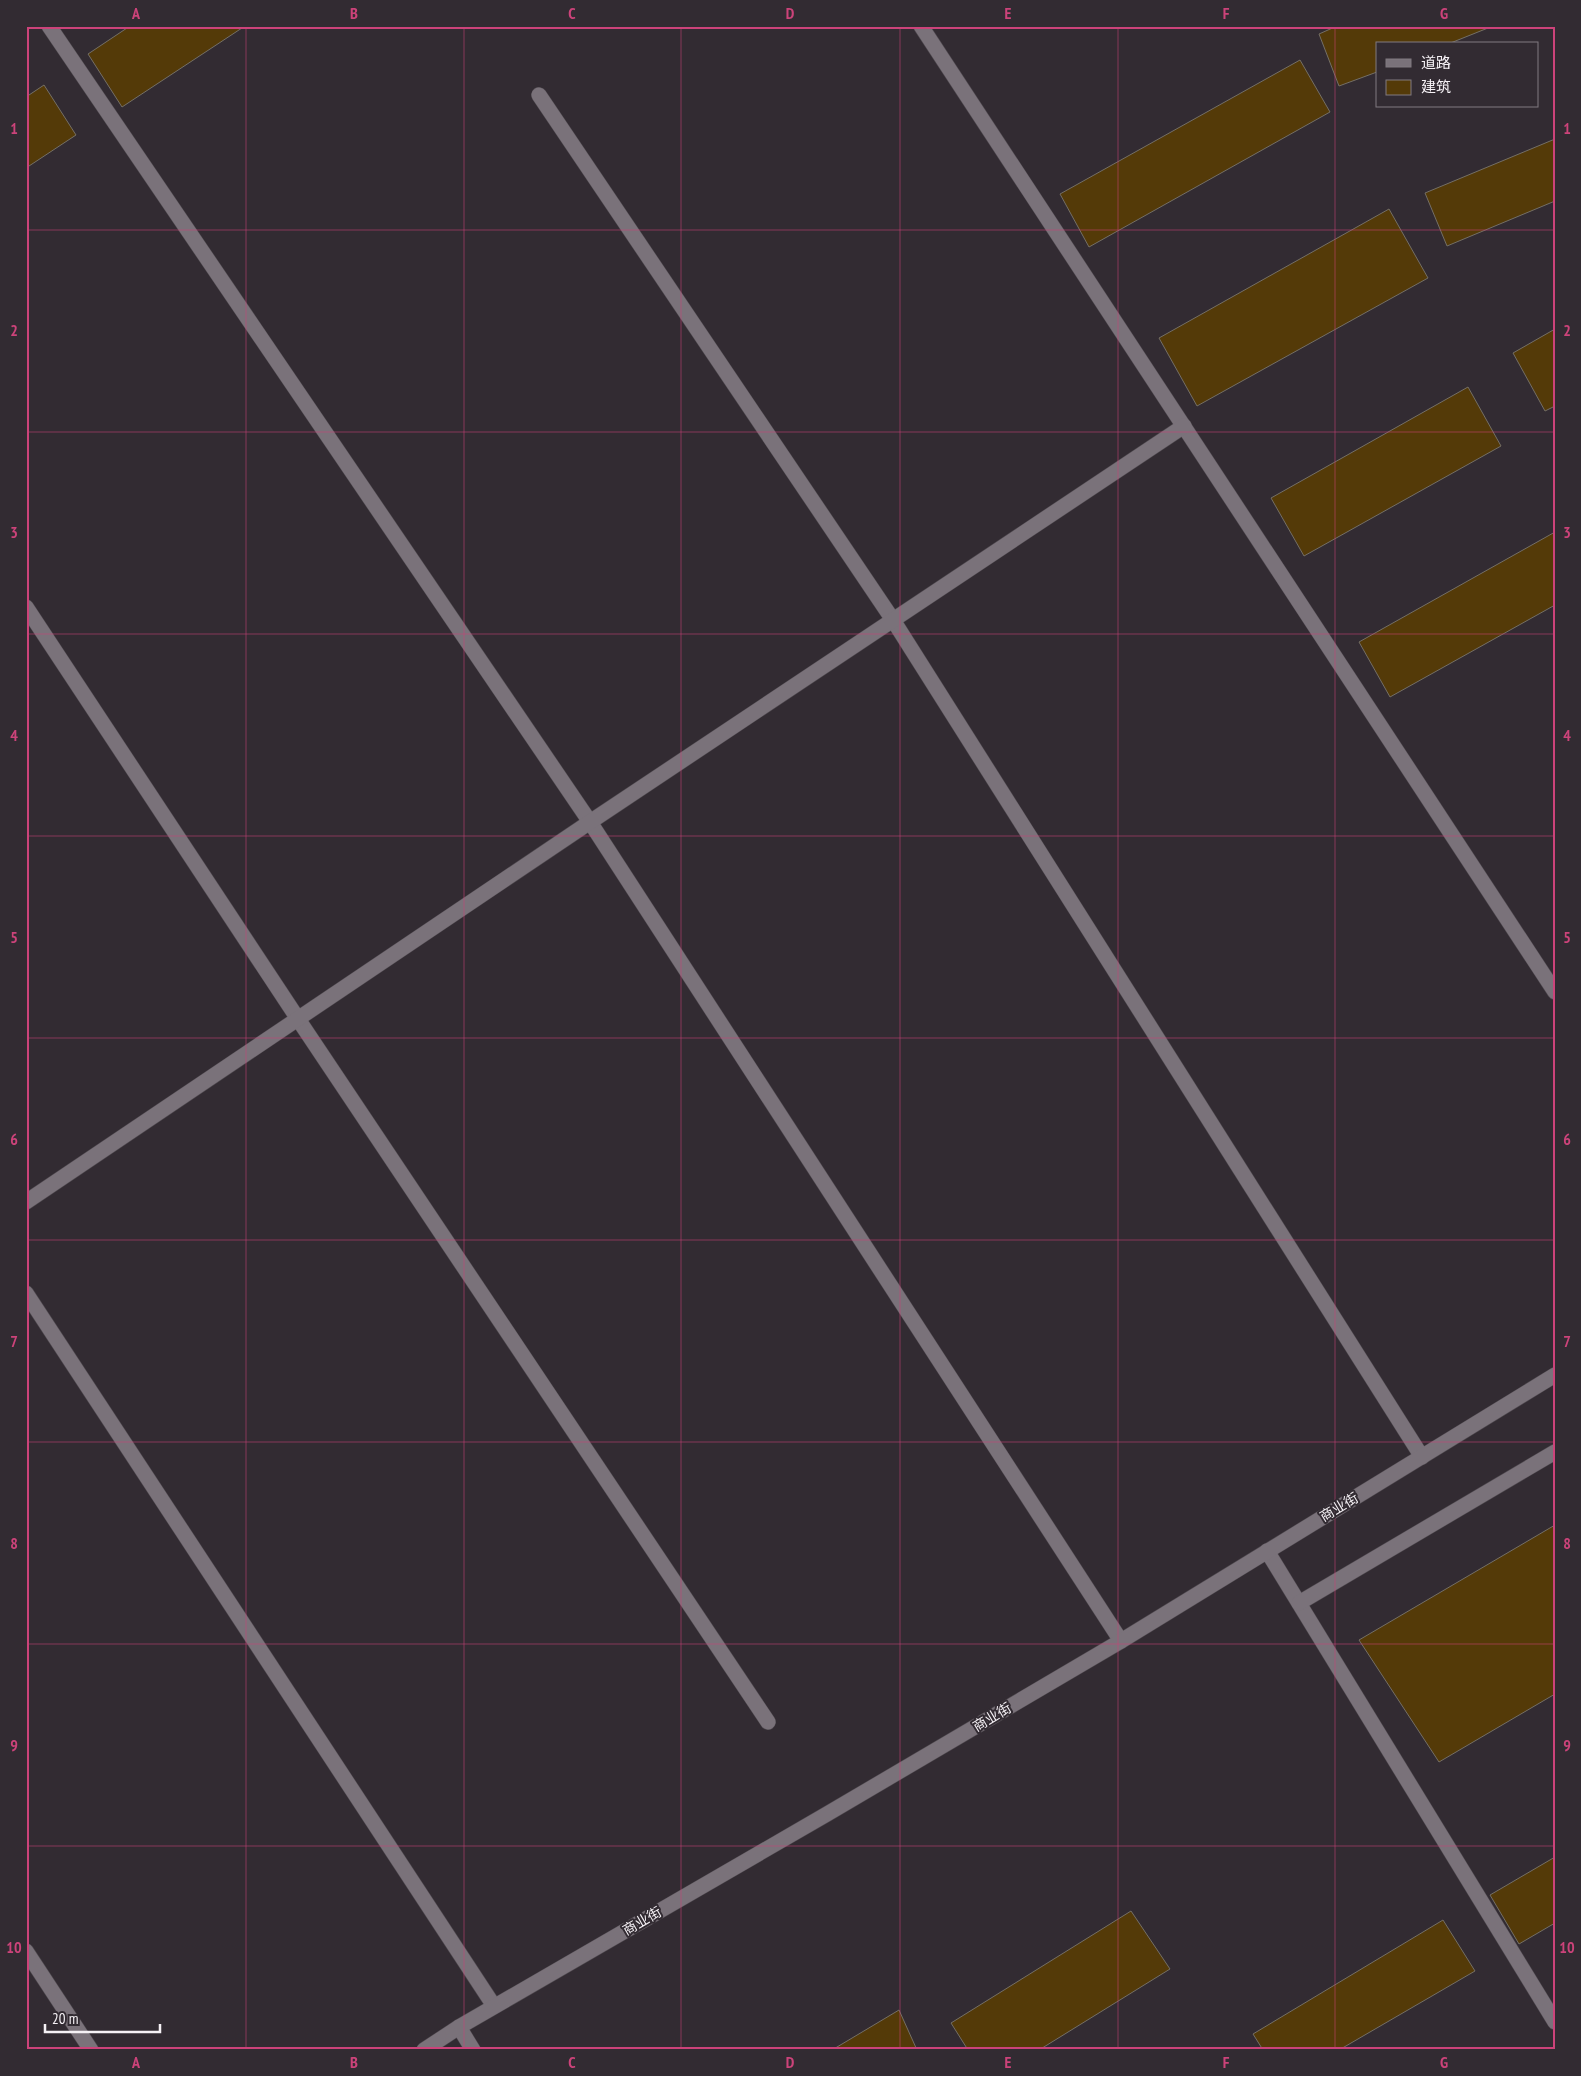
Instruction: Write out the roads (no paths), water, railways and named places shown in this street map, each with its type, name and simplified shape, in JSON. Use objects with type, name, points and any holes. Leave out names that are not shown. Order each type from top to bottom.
[{"type":"street","points":[[49,26],[590,822],[1120,1641]]},
{"type":"street","points":[[922,26],[1555,992]]},
{"type":"street","points":[[539,95],[893,620],[1422,1457]]},
{"type":"street","points":[[26,1202],[590,822],[1184,426]]},
{"type":"street","points":[[26,606],[298,1019],[768,1722]]},
{"type":"street","points":[[26,1293],[494,2006]]},
{"type":"street","name":"商业街","points":[[424,2050],[494,2006],[828,1814],[1120,1641],[1555,1375]]},
{"type":"street","points":[[1298,1603],[1555,1452]]},
{"type":"street","points":[[1267,1551],[1555,2022]]},
{"type":"street","points":[[26,1951],[91,2050]]},
{"type":"street","points":[[459,2027],[473,2050]]}]
